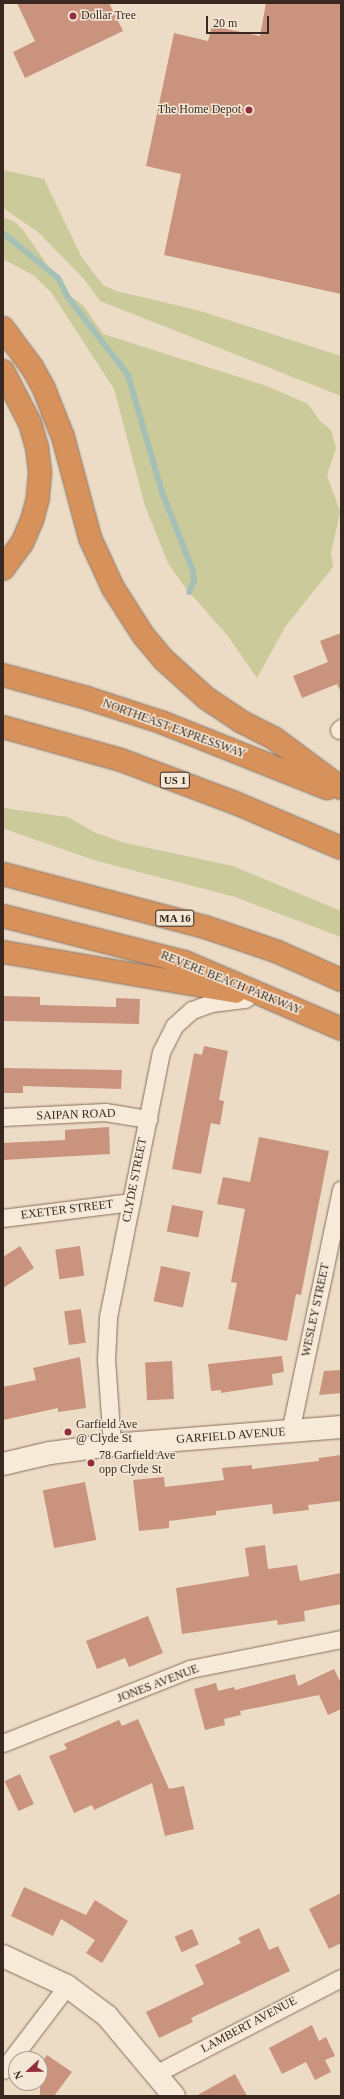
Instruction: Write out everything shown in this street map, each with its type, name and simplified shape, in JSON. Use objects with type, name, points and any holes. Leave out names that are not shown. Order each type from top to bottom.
[{"type":"highway","points":[[3,328],[32,367],[44,389],[63,436],[90,538],[113,588],[144,635],[163,658],[206,698],[242,722],[275,739],[341,788]]},
{"type":"highway","points":[[3,371],[30,423],[37,447],[40,473],[38,498],[32,520],[22,543],[3,569]]},
{"type":"highway","name":"NORTHEAST EXPRESSWAY","points":[[3,675],[87,698],[161,722],[341,794]]},
{"type":"highway","name":"US 1","points":[[3,726],[121,760],[233,802],[341,848]]},
{"type":"highway","name":"MA 16","points":[[3,874],[205,927],[278,952],[341,980]]},
{"type":"highway","name":"REVERE BEACH PARKWAY","points":[[3,916],[164,955],[274,999],[341,1029]]},
{"type":"highway","points":[[3,952],[274,999]]},
{"type":"main road","name":"GARFIELD AVENUE","points":[[3,1464],[50,1453],[112,1445],[341,1427]]},
{"type":"main road","points":[[3,1956],[67,1986],[107,2016],[157,2073],[174,2096]]},
{"type":"street","name":"CLYDE STREET","points":[[112,1445],[106,1331],[161,1052],[168,1034],[178,1021],[192,1010],[211,1003],[238,999],[274,999]]},
{"type":"street","name":"SAIPAN ROAD","points":[[3,1118],[105,1112],[148,1119]]},
{"type":"street","name":"WESLEY STREET","points":[[290,1432],[341,1189]]},
{"type":"street","name":"EXETER STREET","points":[[3,1218],[131,1202]]},
{"type":"street","name":"JONES AVENUE","points":[[3,1743],[190,1669],[341,1639]]},
{"type":"street","name":"LAMBERT AVENUE","points":[[157,2073],[341,1978]]},
{"type":"street","points":[[3,2070],[67,1986]]},
{"type":"green space","points":[[3,170],[44,179],[82,258],[103,285],[116,291],[197,310],[341,356],[341,396],[100,301],[84,279],[38,232],[3,208]]},
{"type":"green space","points":[[3,217],[15,222],[23,230],[68,295],[83,305],[103,334],[267,386],[308,404],[320,421],[331,430],[336,448],[327,475],[340,512],[331,553],[333,567],[285,627],[257,678],[227,635],[184,586],[168,563],[145,506],[114,389],[51,292],[33,275],[3,259]]},
{"type":"green space","points":[[3,808],[68,817],[96,833],[125,843],[233,866],[341,911],[341,937],[235,897],[97,861],[13,832],[3,828]]},
{"type":"building","points":[[17,3],[109,3],[123,31],[25,78],[13,52],[35,41]]},
{"type":"building","name":"The Home Depot","points":[[266,3],[341,3],[341,294],[164,255],[181,174],[146,166],[174,33],[208,41],[212,26],[260,36]]},
{"type":"building","points":[[341,633],[341,692],[337,684],[302,698],[293,676],[328,662],[320,641]]},
{"type":"building","points":[[3,996],[40,997],[40,1005],[116,1007],[116,998],[140,999],[139,1024],[3,1021]]},
{"type":"building","points":[[204,1046],[228,1051],[219,1100],[224,1101],[220,1125],[211,1123],[201,1174],[172,1169],[194,1053],[202,1055]]},
{"type":"building","points":[[3,1068],[122,1070],[121,1089],[23,1086],[23,1093],[3,1093]]},
{"type":"building","points":[[109,1127],[110,1154],[3,1160],[3,1143],[65,1140],[65,1130]]},
{"type":"building","points":[[259,1137],[329,1151],[301,1295],[296,1294],[287,1341],[228,1329],[237,1283],[231,1282],[245,1209],[217,1204],[223,1177],[250,1182]]},
{"type":"building","points":[[172,1205],[203,1211],[198,1238],[167,1232]]},
{"type":"building","points":[[20,1246],[34,1268],[3,1288],[3,1257]]},
{"type":"building","points":[[80,1246],[84,1276],[59,1279],[55,1249]]},
{"type":"building","points":[[161,1266],[190,1272],[183,1307],[154,1301]]},
{"type":"building","points":[[81,1309],[86,1343],[69,1345],[64,1311]]},
{"type":"building","points":[[282,1356],[284,1372],[272,1374],[273,1385],[221,1393],[221,1390],[211,1391],[208,1364]]},
{"type":"building","points":[[80,1357],[86,1408],[58,1412],[58,1408],[3,1420],[3,1387],[36,1380],[33,1368]]},
{"type":"building","points":[[172,1361],[174,1399],[147,1400],[145,1362]]},
{"type":"building","points":[[341,1370],[341,1393],[319,1395],[324,1371]]},
{"type":"building","points":[[341,1455],[341,1501],[308,1505],[309,1510],[273,1514],[272,1504],[216,1511],[216,1515],[169,1521],[169,1528],[139,1531],[133,1480],[164,1477],[165,1487],[224,1480],[222,1468],[252,1465],[252,1469],[319,1461],[319,1458]]},
{"type":"building","points":[[85,1482],[96,1540],[54,1548],[43,1490]]},
{"type":"building","points":[[265,1545],[268,1569],[297,1565],[300,1581],[341,1573],[341,1604],[304,1611],[305,1621],[278,1625],[277,1620],[182,1634],[176,1588],[249,1576],[245,1548]]},
{"type":"building","points":[[148,1616],[163,1653],[129,1667],[125,1658],[97,1669],[86,1641]]},
{"type":"building","points":[[334,1669],[341,1683],[341,1709],[328,1715],[319,1695],[240,1711],[241,1715],[224,1719],[225,1725],[205,1730],[194,1689],[216,1683],[218,1691],[234,1687],[235,1690],[295,1674],[298,1686]]},
{"type":"building","points":[[138,1719],[169,1789],[184,1786],[194,1829],[165,1836],[152,1783],[94,1810],[92,1805],[74,1813],[49,1756],[67,1749],[64,1744],[119,1720],[122,1726]]},
{"type":"building","points":[[20,1774],[34,1804],[19,1811],[5,1781]]},
{"type":"building","points":[[24,1887],[86,1915],[95,1900],[128,1921],[102,1963],[86,1953],[95,1940],[61,1919],[53,1936],[11,1916]]},
{"type":"building","points":[[341,1893],[341,1943],[329,1949],[309,1909]]},
{"type":"building","points":[[259,1928],[269,1950],[278,1946],[290,1971],[191,2018],[193,2022],[159,2038],[146,2012],[204,1984],[195,1965],[241,1943],[238,1938]]},
{"type":"building","points":[[192,1929],[199,1945],[182,1952],[175,1937]]},
{"type":"building","points":[[312,2025],[319,2041],[326,2037],[335,2056],[325,2060],[331,2072],[315,2080],[306,2062],[282,2074],[269,2048]]},
{"type":"building","points":[[48,2056],[72,2072],[54,2096],[40,2096],[40,2091],[48,2091]]},
{"type":"building","points":[[235,2074],[247,2096],[196,2096]]},
{"type":"waterway","points":[[3,233],[58,278],[67,296],[128,375],[162,492],[193,571],[194,581],[189,592]]},
{"type":"place","name":"Dollar Tree","points":[[73,16]]},
{"type":"place","name":"The Home Depot","points":[[249,110]]},
{"type":"place","name":"Garfield Ave @ Clyde St","points":[[68,1432]]},
{"type":"place","name":"78 Garfield Ave opp Clyde St","points":[[91,1463]]}]
